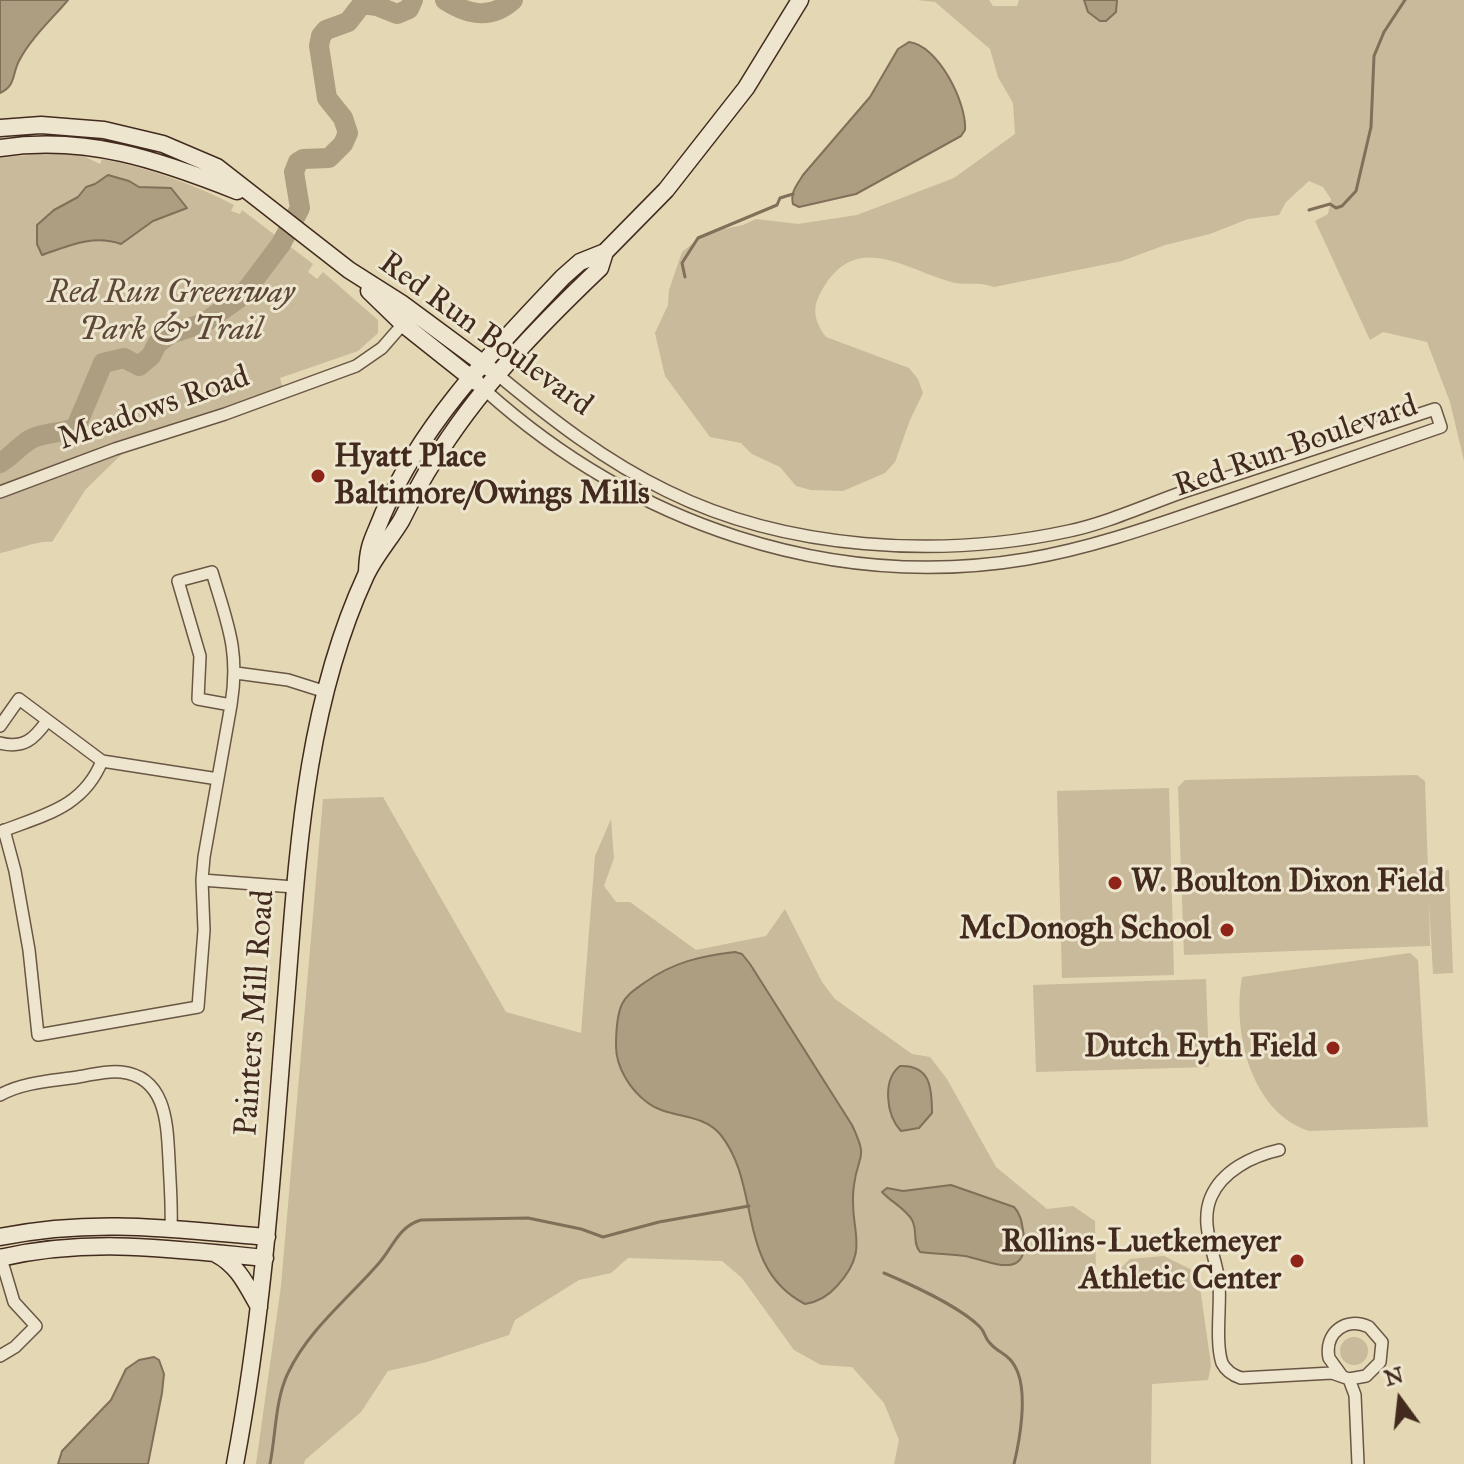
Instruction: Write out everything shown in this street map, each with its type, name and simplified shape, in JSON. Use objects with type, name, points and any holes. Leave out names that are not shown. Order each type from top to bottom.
[{"type":"main road","name":"Painters Mill Road","points":[[367,574],[368,546],[390,495],[456,393],[563,277],[580,262],[605,252],[666,190],[702,148],[746,88],[800,0]]},
{"type":"main road","name":"Red Run Boulevard","points":[[0,128],[73,126],[136,136],[217,167],[323,251],[401,303],[498,375]]},
{"type":"main road","name":"Red Run Boulevard","points":[[0,148],[72,145],[130,153],[254,197]]},
{"type":"main road","name":"Painters Mill Road","points":[[235,1464],[265,1258],[301,813],[326,692],[367,574],[432,463],[498,375],[550,315],[600,268],[605,252]]},
{"type":"main road","name":"Red Run Boulevard","points":[[349,270],[403,324],[486,391]]},
{"type":"main road","points":[[0,1237],[113,1224],[267,1237]]},
{"type":"main road","points":[[0,1257],[40,1249],[95,1245],[143,1246],[265,1258]]},
{"type":"main road","points":[[215,1253],[226,1259],[242,1276],[259,1307]]},
{"type":"street","name":"Meadows Road","points":[[0,492],[356,366],[382,348],[403,324]]},
{"type":"street","name":"Red Run Boulevard","points":[[486,391],[561,450],[596,473],[691,522],[735,538],[799,554],[853,562],[915,566],[981,564],[1077,549],[1441,427],[1435,409],[1070,531],[979,545],[854,543],[742,519],[669,492],[595,450],[498,375]]},
{"type":"street","points":[[102,761],[80,796],[66,805],[2,831],[15,871],[29,950],[38,1035],[198,1007],[204,930],[202,880],[218,779],[231,705],[236,673],[234,646],[212,572],[178,581],[200,656],[198,699],[231,705]]},
{"type":"street","points":[[236,673],[288,680],[326,692]]},
{"type":"street","points":[[0,726],[19,699],[102,761],[218,779]]},
{"type":"street","points":[[0,743],[12,746],[31,741],[47,721]]},
{"type":"street","points":[[202,880],[294,887]]},
{"type":"street","points":[[0,1095],[26,1085],[106,1072],[136,1076],[149,1084],[158,1095],[167,1122],[171,1228]]},
{"type":"street","points":[[1279,1150],[1263,1154],[1234,1169],[1217,1185],[1210,1199],[1206,1219],[1219,1283],[1221,1359],[1228,1371],[1241,1378],[1332,1373],[1345,1377],[1366,1376],[1380,1362],[1382,1342],[1369,1327],[1350,1323],[1338,1329],[1330,1339],[1329,1358],[1345,1377],[1355,1389],[1358,1464]]},
{"type":"street","points":[[0,1257],[14,1302],[36,1326],[15,1347],[0,1356]]},
{"type":"green space","points":[[917,0],[989,0],[993,6],[1017,6],[1019,0],[1464,0],[1464,461],[1450,402],[1427,342],[1383,332],[1370,340],[1315,221],[1328,214],[1331,199],[1323,187],[1309,181],[1286,202],[1279,215],[1248,219],[1122,261],[994,287],[951,282],[880,258],[849,262],[834,273],[821,292],[816,315],[826,337],[909,368],[918,379],[923,393],[895,462],[885,473],[843,491],[811,490],[796,486],[780,467],[752,454],[741,443],[710,437],[665,376],[655,333],[668,305],[669,290],[682,252],[706,233],[756,219],[798,224],[857,215],[954,178],[1015,134],[1013,103],[998,77],[990,49],[935,2]]},
{"type":"green space","name":"Red Run Greenway Park & Trail","points":[[79,154],[100,164],[102,159],[136,167],[186,183],[234,205],[231,211],[240,214],[242,210],[313,264],[308,272],[317,279],[323,272],[378,320],[378,333],[358,351],[280,378],[283,389],[126,450],[86,489],[52,542],[0,553],[0,158]]},
{"type":"green space","points":[[1417,775],[1425,781],[1428,871],[1449,870],[1453,973],[1433,974],[1429,902],[1430,946],[1184,955],[1178,787],[1185,780]]},
{"type":"green space","name":"W. Boulton Dixon Field","points":[[1169,788],[1174,975],[1062,978],[1057,791]]},
{"type":"green space","points":[[383,797],[506,1012],[581,1033],[595,856],[611,819],[614,858],[604,886],[616,902],[630,902],[696,950],[766,936],[785,909],[822,982],[835,999],[912,1054],[930,1057],[947,1079],[996,1167],[1047,1209],[1073,1206],[1095,1221],[1096,1276],[1116,1273],[1130,1259],[1164,1256],[1198,1273],[1211,1365],[1208,1380],[1152,1384],[1151,1464],[894,1464],[899,1440],[884,1403],[852,1367],[821,1365],[794,1350],[742,1278],[722,1261],[628,1258],[611,1273],[579,1280],[515,1320],[509,1335],[427,1362],[388,1371],[361,1412],[304,1464],[256,1464],[281,1286],[323,799]]},
{"type":"green space","name":"Dutch Eyth Field","points":[[1410,953],[1418,960],[1428,1127],[1309,1131],[1289,1121],[1273,1107],[1250,1068],[1240,1022],[1242,977]]},
{"type":"green space","points":[[1206,979],[1209,1067],[1036,1072],[1033,985]]},
{"type":"green space","points":[[1354,1337],[1364,1341],[1368,1351],[1364,1361],[1354,1365],[1344,1361],[1340,1351],[1344,1341]]},
{"type":"shaded area","points":[[0,0],[68,0],[29,45],[11,83],[0,93]]},
{"type":"shaded area","points":[[1084,0],[1117,0],[1116,12],[1106,21],[1100,21],[1088,12]]},
{"type":"shaded area","points":[[909,42],[930,53],[949,77],[964,119],[965,130],[961,136],[856,194],[799,207],[793,204],[793,192],[803,175],[870,97],[898,49]]},
{"type":"shaded area","points":[[108,175],[139,187],[171,188],[187,208],[153,221],[121,244],[91,241],[42,255],[37,244],[37,225],[54,210],[78,197],[86,187]]},
{"type":"shaded area","points":[[735,952],[742,954],[750,964],[852,1125],[860,1145],[853,1200],[854,1260],[834,1290],[810,1303],[805,1304],[783,1288],[768,1269],[758,1248],[733,1154],[720,1134],[704,1122],[665,1112],[648,1103],[635,1092],[618,1062],[616,1036],[619,1013],[624,1000],[632,992],[677,965]]},
{"type":"shaded area","points":[[900,1066],[918,1069],[923,1074],[930,1086],[932,1103],[932,1113],[919,1128],[901,1131],[892,1116],[888,1098],[890,1080]]},
{"type":"shaded area","points":[[951,1185],[1017,1210],[1024,1236],[1020,1259],[1006,1265],[965,1256],[920,1252],[912,1220],[882,1192],[887,1188],[903,1191]]},
{"type":"shaded area","points":[[154,1357],[159,1360],[164,1374],[148,1464],[58,1464],[62,1451],[111,1400],[126,1369],[139,1360]]},
{"type":"waterway","points":[[0,463],[31,439],[76,427],[103,363],[124,358],[139,366],[170,334],[204,323],[242,296],[281,244],[300,208],[294,172],[298,162],[329,158],[343,144],[348,133],[343,118],[327,98],[319,46],[321,36],[326,30],[348,22],[362,4],[397,14],[409,9],[413,0]]},
{"type":"waterway","points":[[445,0],[479,13],[496,11],[513,0]]},
{"type":"waterway","points":[[1309,210],[1330,204],[1336,208],[1342,206],[1356,191],[1371,127],[1374,56],[1384,32],[1405,0]]},
{"type":"waterway","points":[[685,277],[682,263],[698,238],[777,205],[780,198],[793,194]]},
{"type":"waterway","points":[[270,1464],[281,1394],[297,1357],[318,1328],[413,1223],[421,1220],[528,1218],[603,1237],[659,1222],[749,1206]]},
{"type":"waterway","points":[[884,1273],[948,1304],[971,1319],[993,1346],[1012,1361],[1022,1394],[1014,1464]]},
{"type":"place","name":"Hyatt Place Baltimore/Owings Mills","points":[[318,476]]},
{"type":"place","name":"W. Boulton Dixon Field","points":[[1115,883]]},
{"type":"place","name":"McDonogh School","points":[[1227,930]]},
{"type":"place","name":"Dutch Eyth Field","points":[[1333,1048]]},
{"type":"place","name":"Rollins-Luetkemeyer Athletic Center","points":[[1297,1261]]}]
